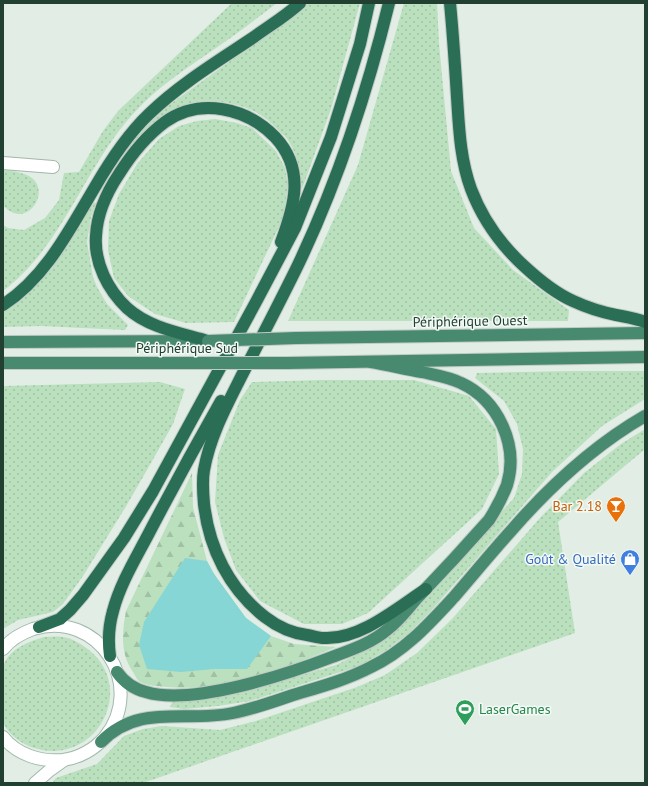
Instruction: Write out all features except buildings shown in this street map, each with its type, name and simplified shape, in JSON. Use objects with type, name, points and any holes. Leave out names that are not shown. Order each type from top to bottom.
[{"type":"highway","points":[[3,305],[20,292],[56,252],[115,155],[130,135],[149,114],[171,95],[276,22],[300,3]]},
{"type":"highway","points":[[39,627],[60,619],[70,610],[83,595],[124,538],[153,491],[257,300],[295,228],[331,137],[354,64],[369,3]]},
{"type":"highway","points":[[389,3],[366,88],[346,150],[322,213],[298,265],[212,438],[204,470],[203,490],[209,530],[220,563],[240,594],[276,626],[296,633],[325,638],[348,635],[371,625],[426,589]]},
{"type":"highway","points":[[450,3],[460,136],[465,166],[471,189],[483,214],[497,236],[513,256],[552,289],[572,301],[593,309],[614,315],[635,318],[645,322]]},
{"type":"highway","points":[[208,341],[154,325],[128,309],[115,296],[105,280],[96,248],[96,236],[102,207],[120,172],[133,153],[143,142],[165,122],[182,113],[200,109],[218,108],[236,112],[258,122],[269,131],[286,152],[291,164],[295,189],[292,212],[257,300]]},
{"type":"highway","points":[[110,656],[109,645],[112,612],[130,570],[187,460],[298,265]]},
{"type":"highway","name":"Périphérique Ouest","points":[[296,338],[645,333]]},
{"type":"highway","name":"Périphérique Sud","points":[[3,342],[208,341],[296,338]]},
{"type":"highway","points":[[371,362],[645,357]]},
{"type":"highway","points":[[118,672],[121,677],[131,686],[147,692],[182,695],[233,688],[302,669],[362,645],[389,629],[488,520],[500,502],[507,484],[510,469],[508,439],[502,424],[492,407],[481,394],[460,382],[441,376],[371,362]]},
{"type":"highway","name":"Périphérique Sud","points":[[3,364],[371,362]]},
{"type":"highway","points":[[101,742],[111,731],[141,719],[159,716],[211,716],[249,709],[343,680],[372,667],[393,655],[415,638],[438,614],[539,500],[569,471],[621,430],[645,416]]},
{"type":"main road","points":[[3,163],[53,167]]},
{"type":"main road","points":[[3,649],[27,631],[39,627],[66,627],[91,637],[102,646],[110,656],[118,672],[121,686],[121,702],[117,716],[110,730],[101,742],[90,750],[65,760],[35,783]]},
{"type":"main road","points":[[3,637],[17,637]]},
{"type":"main road","points":[[3,737],[18,750],[33,757],[49,760],[65,760]]},
{"type":"green space","points":[[232,3],[277,3],[232,37],[173,78],[142,104],[116,135],[100,158],[58,229],[42,252],[24,273],[3,291],[3,225],[8,228],[24,230],[45,218],[59,200],[64,173],[79,172],[103,131],[118,111]]},
{"type":"green space","points":[[305,3],[360,3],[331,109],[302,189],[297,158],[286,138],[270,122],[258,113],[241,106],[224,102],[196,102],[172,111],[145,132],[126,151],[145,125],[165,108],[272,31]]},
{"type":"green space","points":[[404,3],[437,3],[439,44],[451,171],[474,228],[513,270],[569,310],[568,321],[288,321],[358,165]]},
{"type":"green space","points":[[215,119],[237,123],[252,128],[276,151],[285,168],[288,184],[284,216],[234,322],[186,323],[155,314],[128,296],[114,278],[108,250],[109,221],[119,194],[137,164],[159,139],[179,126],[197,121]]},
{"type":"green space","points":[[3,170],[25,174],[35,181],[39,193],[38,199],[31,209],[20,214],[14,213],[3,206]]},
{"type":"green space","points":[[92,202],[96,203],[91,217],[87,242],[93,277],[107,304],[128,325],[125,330],[41,326],[3,327],[3,311],[18,301],[43,276],[64,248]]},
{"type":"green space","points":[[645,371],[645,399],[602,426],[552,472],[430,612],[408,634],[385,651],[359,666],[250,701],[184,709],[170,707],[173,701],[241,693],[336,665],[370,648],[393,631],[514,498],[522,474],[523,449],[517,424],[504,401],[475,378],[477,373]]},
{"type":"green space","points":[[414,380],[469,396],[496,429],[499,474],[482,509],[368,613],[342,624],[304,624],[260,601],[236,570],[224,538],[215,502],[218,455],[240,400],[252,382]]},
{"type":"green space","points":[[160,382],[185,389],[173,424],[125,508],[83,576],[63,604],[53,612],[18,620],[3,629],[3,386]]},
{"type":"green space","points":[[645,429],[645,449],[558,522],[575,633],[143,783],[52,783],[56,778],[97,764],[124,736],[143,729],[162,726],[220,730],[256,721],[357,687],[385,675],[417,653],[452,619],[539,519],[584,473],[621,444]]},
{"type":"green space","points":[[192,473],[193,507],[207,561],[214,574],[246,618],[271,636],[294,644],[336,647],[275,671],[211,686],[189,688],[153,686],[138,680],[129,665],[124,650],[123,635],[126,611]]},
{"type":"green space","points":[[44,637],[66,638],[89,650],[103,665],[109,683],[110,701],[104,718],[94,733],[80,744],[63,750],[42,750],[30,747],[10,733],[3,723],[2,683],[4,664],[7,658],[21,646]]},
{"type":"water","points":[[185,558],[207,561],[214,574],[246,618],[271,636],[247,669],[214,669],[181,672],[147,669],[139,645],[144,622]]},
{"type":"place","name":"Bar 2.18","points":[[616,523]]},
{"type":"place","name":"Goût & Qualité","points":[[630,576]]},
{"type":"place","name":"LaserGames","points":[[465,726]]}]
